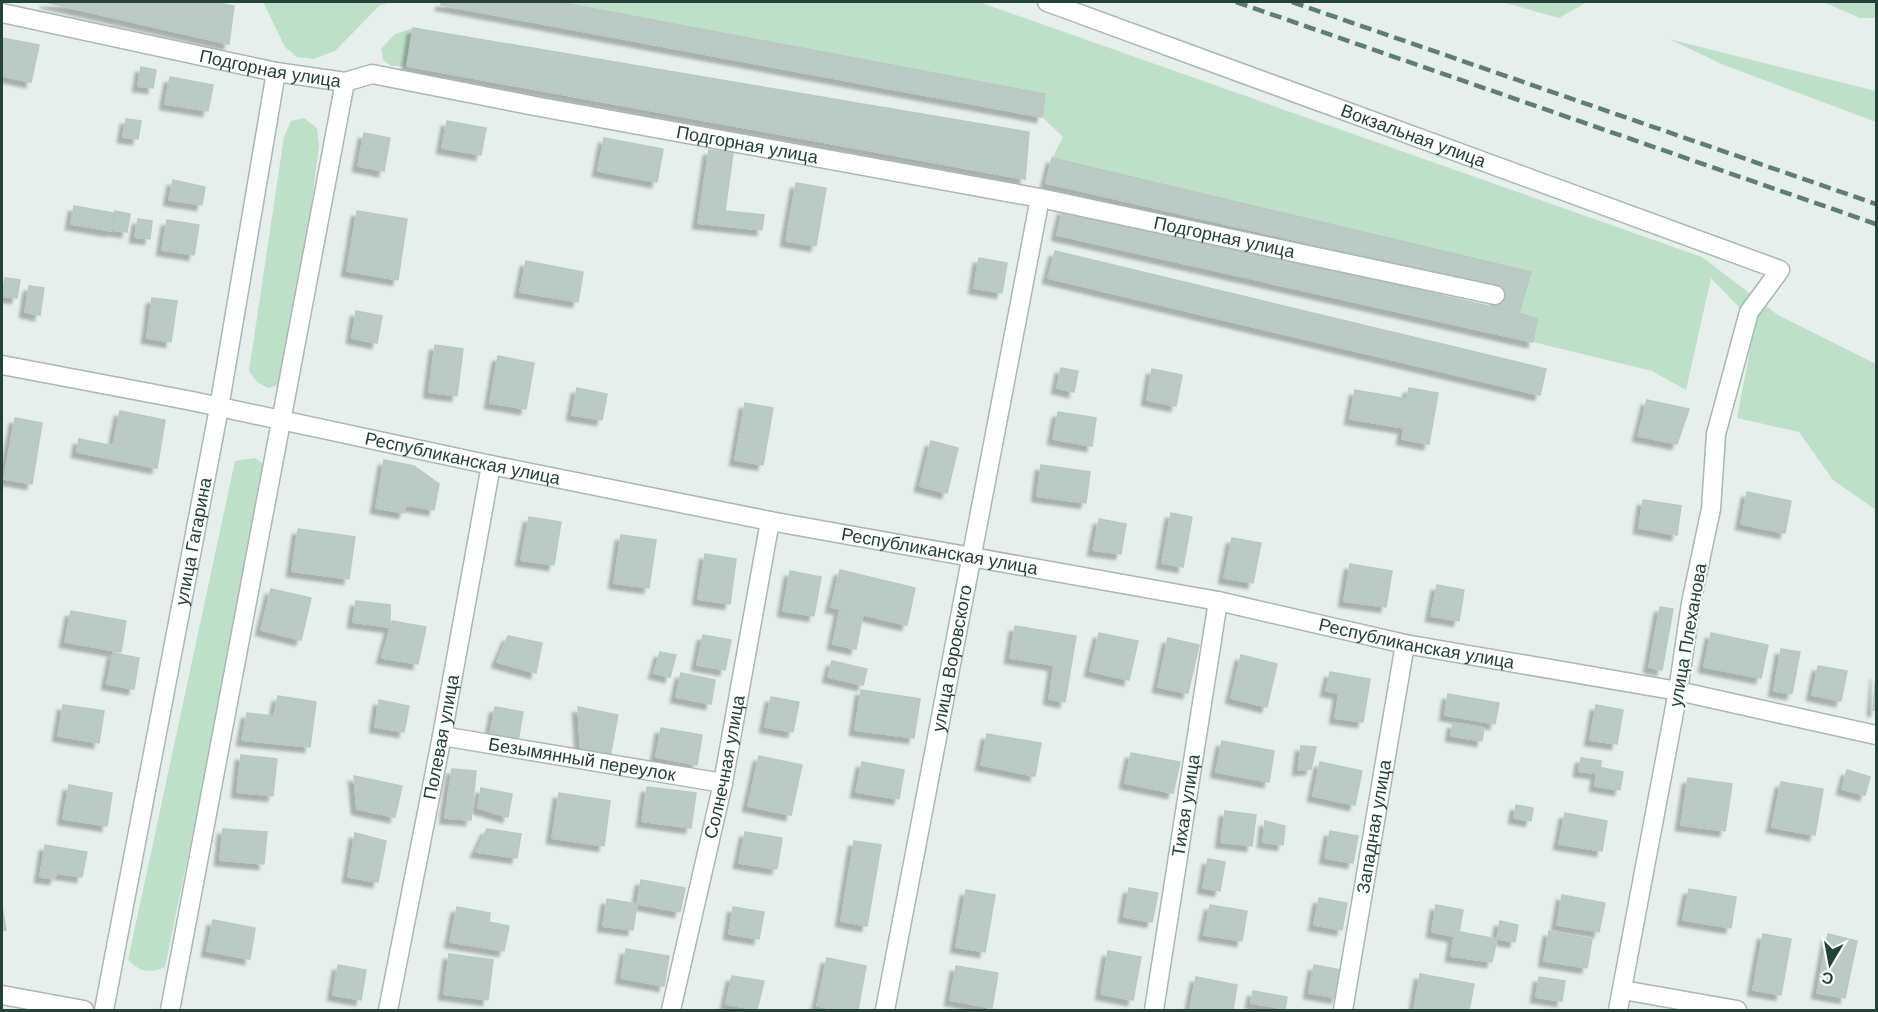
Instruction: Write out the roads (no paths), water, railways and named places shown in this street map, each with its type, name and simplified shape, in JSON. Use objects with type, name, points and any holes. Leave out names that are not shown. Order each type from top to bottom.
[{"type":"street","name":"Вокзальная улица","points":[[1047,2],[1780,270]]},
{"type":"street","name":"Подгорная улица","points":[[2,13],[276,72],[345,82],[372,74],[1040,198],[1495,295]]},
{"type":"street","name":"улица Гагарина","points":[[104,1011],[219,408],[276,72]]},
{"type":"street","points":[[170,1011],[345,82]]},
{"type":"street","name":"улица Воровского","points":[[885,1011],[1040,198]]},
{"type":"street","name":"улица Плеханова","points":[[1618,1011],[1678,691],[1691,603],[1711,509],[1716,434],[1749,312],[1780,270]]},
{"type":"street","name":"Республиканская улица","points":[[2,365],[770,520],[1218,601],[1405,644],[1678,691],[1876,735]]},
{"type":"street","name":"Полевая улица","points":[[388,1011],[442,736],[491,465]]},
{"type":"street","name":"Солнечная улица","points":[[671,1011],[723,783],[770,520]]},
{"type":"street","name":"Тихая улица","points":[[1154,1011],[1218,601]]},
{"type":"street","name":"Западная улица","points":[[1343,1011],[1405,644]]},
{"type":"street","name":"Безымянный переулок","points":[[442,736],[723,783]]},
{"type":"street","points":[[1623,990],[1737,1011]]},
{"type":"street","points":[[2,995],[84,1011]]},
{"type":"railway","points":[[1236,2],[1876,224]]},
{"type":"railway","points":[[1292,2],[1876,204]]}]
